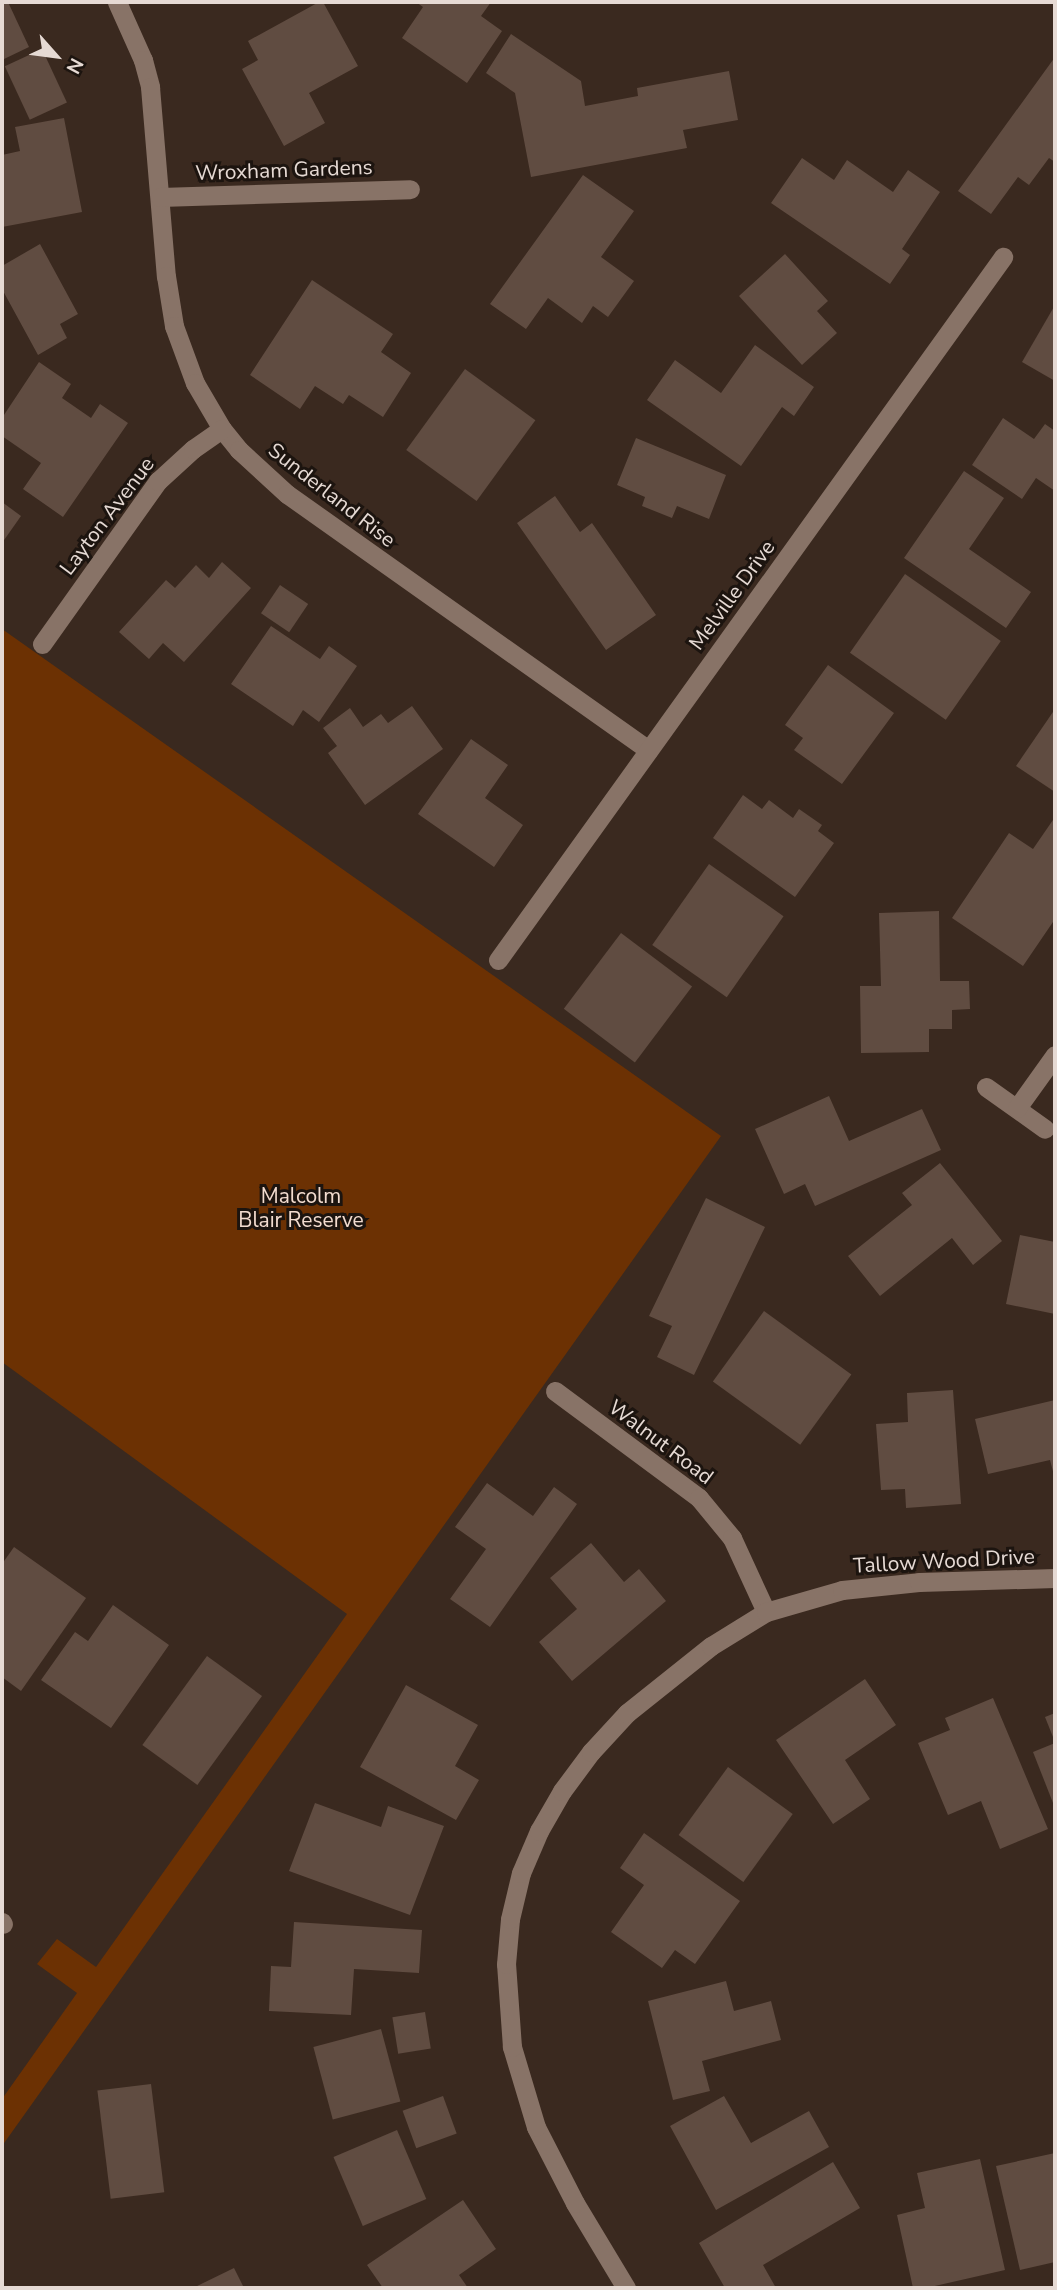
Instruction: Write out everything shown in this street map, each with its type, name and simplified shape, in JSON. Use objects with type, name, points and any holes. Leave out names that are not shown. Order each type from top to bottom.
[{"type":"street","name":"Sunderland Rise","points":[[117,2],[143,60],[150,87],[168,300],[174,326],[195,383],[222,429],[239,450],[287,494],[649,750]]},
{"type":"street","name":"Wroxham Gardens","points":[[160,197],[410,189]]},
{"type":"street","name":"Melville Drive","points":[[498,960],[1003,257]]},
{"type":"street","name":"Layton Avenue","points":[[43,644],[158,481],[193,449],[222,429]]},
{"type":"street","points":[[1017,1108],[1055,1055]]},
{"type":"street","points":[[986,1087],[1045,1129]]},
{"type":"street","name":"Walnut Road","points":[[555,1391],[699,1498],[732,1538],[766,1612]]},
{"type":"street","name":"Tallow Wood Drive","points":[[626,2288],[553,2163],[522,2090],[512,2047],[506,1964],[510,1919],[521,1873],[539,1830],[591,1752],[627,1713],[670,1675],[766,1612],[807,1598],[863,1587],[1055,1578]]},
{"type":"green space","name":"Malcolm Blair Reserve","points":[[2,629],[721,1136],[2,2146],[2,2099],[77,1993],[37,1964],[57,1939],[96,1967],[347,1614],[2,1362]]},
{"type":"building","points":[[2,2],[8,2],[29,47],[2,60]]},
{"type":"building","points":[[323,2],[358,66],[309,93],[325,123],[284,146],[242,69],[258,60],[248,41]]},
{"type":"building","points":[[416,2],[491,2],[481,16],[502,31],[467,83],[402,38],[423,7]]},
{"type":"building","points":[[511,34],[581,81],[585,106],[638,96],[637,88],[729,71],[738,120],[683,130],[687,148],[531,177],[515,93],[486,73]]},
{"type":"building","points":[[42,49],[67,102],[30,120],[5,66]]},
{"type":"building","points":[[1055,57],[1055,162],[1049,158],[1029,185],[1018,177],[991,214],[958,191]]},
{"type":"building","points":[[64,118],[82,212],[2,227],[2,155],[20,151],[15,127]]},
{"type":"building","points":[[802,158],[834,180],[847,160],[893,192],[908,170],[940,192],[902,249],[910,255],[890,284],[771,203]]},
{"type":"building","points":[[583,175],[634,211],[601,257],[634,281],[608,317],[593,306],[582,323],[548,298],[526,329],[490,304]]},
{"type":"building","points":[[40,244],[78,314],[60,324],[67,338],[38,355],[2,289],[2,266]]},
{"type":"building","points":[[785,254],[828,301],[817,311],[837,333],[802,365],[739,296]]},
{"type":"building","points":[[312,280],[393,334],[381,352],[411,373],[383,417],[349,395],[343,404],[315,386],[300,409],[250,375]]},
{"type":"building","points":[[1055,305],[1055,381],[1022,362]]},
{"type":"building","points":[[755,345],[814,387],[794,416],[782,407],[741,466],[647,400],[675,360],[721,393]]},
{"type":"building","points":[[39,362],[71,384],[62,398],[91,418],[100,404],[128,423],[63,517],[23,489],[41,463],[2,436],[2,418]]},
{"type":"building","points":[[465,369],[535,420],[477,501],[406,450]]},
{"type":"building","points":[[1003,418],[1034,439],[1045,424],[1055,431],[1055,491],[1036,478],[1022,499],[972,465]]},
{"type":"building","points":[[636,438],[726,475],[709,519],[677,506],[672,518],[642,506],[645,497],[617,485]]},
{"type":"building","points":[[964,471],[1004,498],[969,549],[1031,592],[1006,628],[904,558]]},
{"type":"building","points":[[555,496],[580,532],[592,523],[656,615],[606,650],[517,523]]},
{"type":"building","points":[[2,502],[21,516],[2,543]]},
{"type":"building","points":[[222,562],[251,588],[184,662],[163,643],[149,659],[119,632],[166,580],[175,588],[196,565],[209,578]]},
{"type":"building","points":[[905,574],[1001,641],[946,720],[850,653]]},
{"type":"building","points":[[280,585],[308,604],[289,632],[261,613]]},
{"type":"building","points":[[271,626],[320,659],[329,646],[357,666],[319,722],[303,710],[293,726],[231,684]]},
{"type":"building","points":[[828,665],[894,713],[842,784],[794,750],[803,738],[785,725]]},
{"type":"building","points":[[412,706],[443,749],[365,805],[328,753],[337,746],[323,728],[350,708],[363,727],[381,714],[388,723]]},
{"type":"building","points":[[1055,709],[1055,792],[1016,766]]},
{"type":"building","points":[[471,739],[508,765],[485,798],[523,825],[494,867],[418,814]]},
{"type":"building","points":[[743,795],[762,809],[769,800],[793,818],[799,809],[822,825],[818,831],[834,843],[795,897],[713,838]]},
{"type":"building","points":[[1055,817],[1055,919],[1023,966],[952,918],[1009,833],[1033,849]]},
{"type":"building","points":[[709,864],[784,916],[727,997],[652,945]]},
{"type":"building","points":[[939,911],[940,981],[969,981],[970,1009],[952,1010],[952,1029],[929,1029],[929,1052],[861,1053],[860,986],[881,986],[879,913]]},
{"type":"building","points":[[621,933],[692,987],[635,1062],[564,1009]]},
{"type":"building","points":[[829,1096],[849,1141],[922,1109],[941,1150],[815,1206],[805,1184],[784,1194],[755,1129]]},
{"type":"building","points":[[940,1163],[1002,1241],[973,1265],[952,1238],[880,1296],[848,1256],[912,1205],[902,1193]]},
{"type":"building","points":[[706,1198],[765,1227],[694,1375],[657,1357],[672,1326],[649,1316]]},
{"type":"building","points":[[1020,1235],[1055,1242],[1055,1314],[1006,1304]]},
{"type":"building","points":[[764,1311],[851,1374],[800,1445],[713,1381]]},
{"type":"building","points":[[953,1390],[961,1504],[906,1508],[905,1489],[881,1490],[876,1424],[908,1422],[907,1393]]},
{"type":"building","points":[[1055,1400],[1055,1479],[1050,1460],[988,1474],[975,1419]]},
{"type":"building","points":[[487,1483],[533,1516],[554,1487],[577,1504],[490,1627],[450,1599],[486,1549],[455,1527]]},
{"type":"building","points":[[591,1543],[624,1582],[639,1569],[666,1601],[572,1681],[539,1642],[577,1609],[550,1578]]},
{"type":"building","points":[[14,1547],[86,1598],[21,1691],[2,1677],[2,1564]]},
{"type":"building","points":[[113,1605],[169,1645],[111,1728],[41,1680],[75,1632],[88,1641]]},
{"type":"building","points":[[207,1656],[262,1696],[197,1785],[142,1745]]},
{"type":"building","points":[[865,1679],[896,1725],[845,1760],[870,1799],[833,1824],[776,1740]]},
{"type":"building","points":[[406,1685],[478,1725],[455,1766],[479,1780],[456,1820],[360,1767]]},
{"type":"building","points":[[993,1698],[1048,1829],[1000,1849],[981,1801],[948,1815],[918,1743],[950,1730],[945,1718]]},
{"type":"building","points":[[1055,1713],[1055,1742],[1045,1717]]},
{"type":"building","points":[[1055,1743],[1055,1808],[1033,1752]]},
{"type":"building","points":[[728,1767],[793,1814],[743,1882],[679,1835]]},
{"type":"building","points":[[315,1803],[381,1827],[388,1806],[444,1826],[410,1915],[289,1871]]},
{"type":"building","points":[[644,1833],[740,1901],[695,1964],[675,1950],[662,1968],[611,1932],[644,1885],[620,1868]]},
{"type":"building","points":[[294,1922],[422,1930],[419,1973],[354,1969],[351,2015],[269,2011],[271,1966],[291,1967]]},
{"type":"building","points":[[726,1981],[734,2011],[771,2001],[781,2040],[702,2061],[710,2091],[673,2100],[648,2001]]},
{"type":"building","points":[[425,2012],[431,2049],[398,2054],[392,2017]]},
{"type":"building","points":[[381,2029],[400,2101],[333,2120],[313,2047]]},
{"type":"building","points":[[151,2084],[164,2192],[111,2199],[97,2091]]},
{"type":"building","points":[[443,2096],[457,2134],[416,2148],[403,2111]]},
{"type":"building","points":[[724,2096],[751,2143],[809,2111],[829,2147],[716,2210],[670,2126]]},
{"type":"building","points":[[397,2130],[426,2199],[363,2226],[333,2157]]},
{"type":"building","points":[[1055,2153],[1055,2262],[1020,2270],[996,2166]]},
{"type":"building","points":[[980,2159],[1005,2270],[926,2288],[913,2288],[897,2215],[925,2208],[917,2173]]},
{"type":"building","points":[[833,2162],[860,2208],[763,2265],[776,2288],[725,2288],[699,2243]]},
{"type":"building","points":[[463,2200],[496,2249],[459,2275],[468,2288],[383,2288],[367,2265]]},
{"type":"building","points":[[234,2268],[244,2288],[193,2288]]}]
